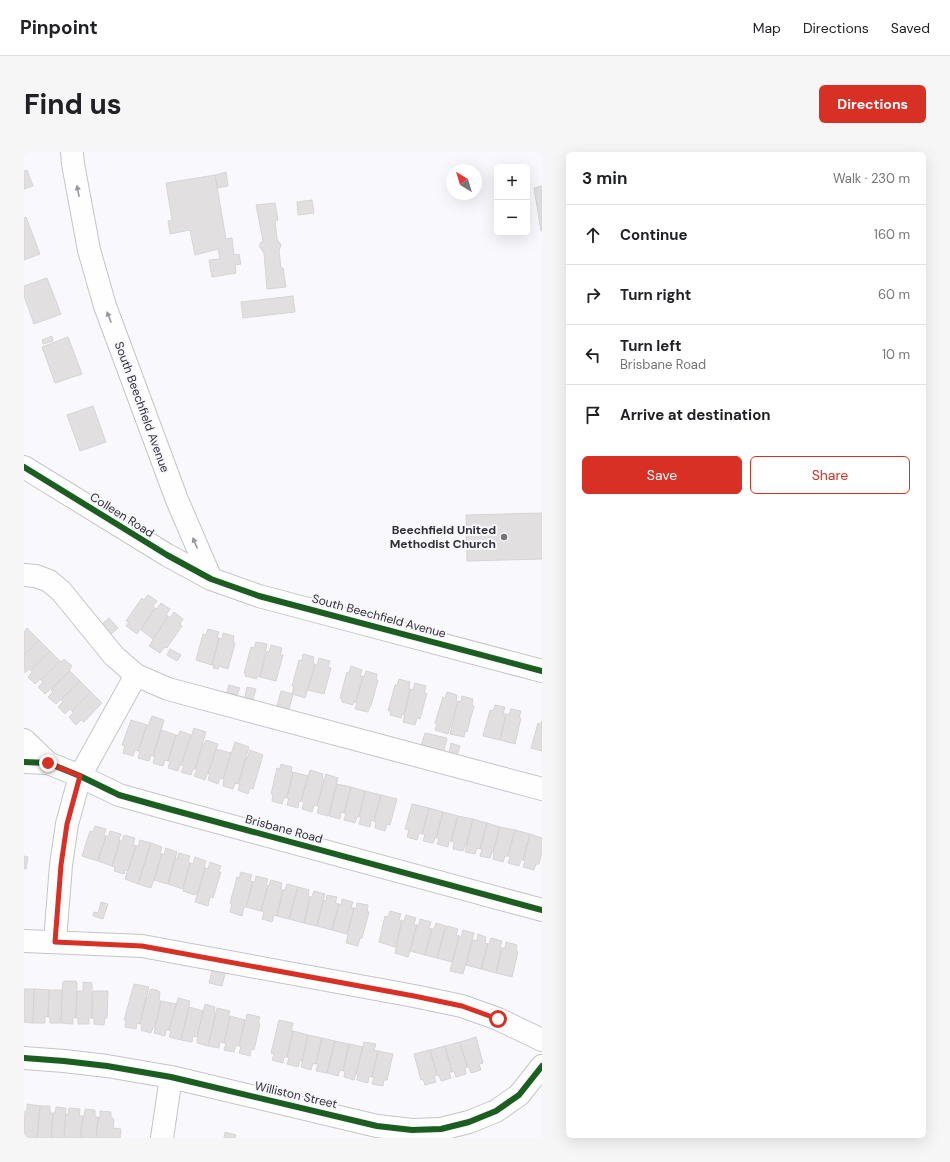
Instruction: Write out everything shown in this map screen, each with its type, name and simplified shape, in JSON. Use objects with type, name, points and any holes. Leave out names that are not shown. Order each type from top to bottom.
[{"type":"street","name":"South Beechfield Avenue","points":[[72,152],[89,250],[105,306],[177,500],[211,579],[259,596],[542,671]]},
{"type":"street","name":"Colleen Road","points":[[24,467],[167,555],[211,579]]},
{"type":"street","points":[[24,575],[36,576],[50,581],[61,591],[114,656],[136,675],[168,689],[542,789]]},
{"type":"street","points":[[55,942],[62,858],[67,824],[80,776],[136,675]]},
{"type":"street","points":[[24,740],[48,763]]},
{"type":"street","name":"Brisbane Road","points":[[24,762],[48,763],[120,795],[542,910]]},
{"type":"street","points":[[24,940],[142,946],[414,996],[462,1006],[498,1019],[542,1040]]},
{"type":"street","name":"Williston Street","points":[[24,1058],[107,1066],[171,1077],[377,1126],[412,1130],[441,1129],[469,1122],[496,1111],[519,1095],[542,1066]]},
{"type":"street","points":[[162,1138],[171,1077]]},
{"type":"building","points":[[27,170],[33,186],[24,189],[24,171]]},
{"type":"building","points":[[226,172],[228,186],[217,188],[215,175]]},
{"type":"building","points":[[215,175],[226,239],[232,238],[234,255],[239,254],[241,264],[235,265],[236,273],[212,277],[209,260],[220,259],[218,249],[195,255],[190,230],[170,234],[168,221],[172,220],[166,183]]},
{"type":"building","points":[[542,186],[542,231],[541,231],[534,188]]},
{"type":"building","points":[[312,200],[314,213],[298,215],[297,202]]},
{"type":"building","points":[[275,203],[278,220],[275,221],[277,239],[281,245],[279,251],[281,268],[283,268],[286,287],[267,289],[264,253],[260,247],[260,243],[263,241],[256,205]]},
{"type":"building","points":[[26,217],[40,254],[24,260],[24,218]]},
{"type":"building","points":[[47,278],[61,314],[34,324],[24,296],[24,286]]},
{"type":"building","points":[[293,296],[295,312],[243,318],[241,302]]},
{"type":"building","points":[[52,336],[53,341],[43,344],[42,340]]},
{"type":"building","points":[[68,337],[82,374],[55,383],[42,347]]},
{"type":"building","points":[[93,406],[106,442],[80,451],[67,415]]},
{"type":"building","name":"Beechfield United Methodist Church","points":[[542,513],[542,559],[467,561],[466,515]]},
{"type":"building","points":[[148,595],[157,601],[153,606],[155,608],[137,634],[126,626],[129,622],[126,621],[142,598],[144,600]]},
{"type":"building","points":[[161,603],[170,609],[166,615],[168,616],[153,639],[141,630],[155,608],[157,609]]},
{"type":"building","points":[[174,612],[183,619],[180,624],[182,626],[167,648],[165,647],[160,653],[149,646],[168,616],[170,618]]},
{"type":"building","points":[[109,618],[118,628],[110,635],[101,625]]},
{"type":"building","points":[[27,628],[39,640],[24,655],[24,632]]},
{"type":"building","points":[[208,629],[219,632],[217,638],[219,638],[212,665],[196,660],[203,634],[206,635]]},
{"type":"building","points":[[223,633],[234,636],[233,642],[235,643],[228,669],[219,666],[218,669],[213,668],[214,665],[212,665],[219,638],[222,639]]},
{"type":"building","points":[[39,640],[50,651],[31,670],[29,669],[25,673],[24,655]]},
{"type":"building","points":[[256,642],[267,644],[260,677],[257,676],[257,679],[245,676],[246,673],[244,673],[251,647],[254,648]]},
{"type":"building","points":[[271,645],[282,648],[280,655],[283,655],[276,681],[260,677],[267,651],[269,652]]},
{"type":"building","points":[[170,649],[181,655],[177,661],[167,655]]},
{"type":"building","points":[[50,651],[60,661],[35,684],[28,677],[32,672],[31,670]]},
{"type":"building","points":[[303,654],[314,657],[313,663],[315,664],[305,698],[292,694],[294,686],[292,686],[299,660],[302,661]]},
{"type":"building","points":[[319,658],[330,661],[328,667],[331,668],[324,694],[308,690],[315,664],[317,665]]},
{"type":"building","points":[[64,659],[72,666],[69,670],[70,671],[45,694],[38,687],[43,682],[41,680],[60,661],[61,662]]},
{"type":"building","points":[[351,666],[362,670],[360,676],[363,676],[356,702],[354,702],[353,705],[342,702],[342,698],[340,698],[347,672],[349,673]]},
{"type":"building","points":[[70,671],[80,681],[56,704],[48,697],[53,692],[51,690]]},
{"type":"building","points":[[366,671],[377,674],[376,680],[378,680],[368,712],[355,709],[363,676],[364,677]]},
{"type":"building","points":[[399,679],[410,682],[410,689],[404,715],[402,714],[401,718],[390,715],[391,711],[388,711],[395,685],[397,685]]},
{"type":"building","points":[[80,681],[91,692],[72,711],[70,709],[65,714],[58,707],[63,702],[61,700]]},
{"type":"building","points":[[415,683],[426,686],[424,693],[427,693],[420,719],[417,718],[415,725],[403,722],[410,689],[413,690]]},
{"type":"building","points":[[229,685],[240,688],[237,695],[227,692]]},
{"type":"building","points":[[247,687],[256,689],[252,703],[244,701]]},
{"type":"building","points":[[281,691],[293,694],[289,709],[277,706]]},
{"type":"building","points":[[91,692],[102,703],[84,722],[81,720],[76,725],[69,717],[74,712],[72,711]]},
{"type":"building","points":[[447,692],[457,695],[456,701],[458,701],[448,734],[435,730],[437,724],[435,723],[443,697],[445,698]]},
{"type":"building","points":[[462,696],[473,699],[472,705],[474,706],[467,732],[465,731],[464,737],[450,734],[458,701],[461,702]]},
{"type":"building","points":[[495,705],[505,707],[503,714],[506,714],[500,740],[483,736],[490,710],[493,711]]},
{"type":"building","points":[[511,709],[521,711],[519,718],[521,718],[515,744],[500,740],[506,714],[509,715]]},
{"type":"building","points":[[152,716],[164,720],[153,756],[151,755],[149,761],[138,758],[140,751],[138,751],[147,725],[148,726]]},
{"type":"building","points":[[131,720],[147,725],[138,751],[135,750],[133,756],[123,753],[125,746],[122,745]]},
{"type":"building","points":[[542,721],[542,751],[531,748],[538,723],[541,724]]},
{"type":"building","points":[[194,728],[206,732],[195,769],[193,769],[191,775],[181,772],[184,766],[181,765]]},
{"type":"building","points":[[161,730],[176,735],[168,761],[165,760],[163,766],[153,763],[155,756],[153,756]]},
{"type":"building","points":[[180,731],[191,735],[178,771],[168,768],[170,761],[168,761],[176,735],[178,736]]},
{"type":"building","points":[[425,733],[447,738],[443,754],[420,749]]},
{"type":"building","points":[[206,740],[218,744],[205,780],[194,776],[197,770],[195,769],[203,744]]},
{"type":"building","points":[[235,742],[249,747],[238,784],[235,783],[233,789],[223,786],[223,779]]},
{"type":"building","points":[[451,743],[460,746],[456,759],[448,757]]},
{"type":"building","points":[[216,749],[231,753],[223,779],[220,778],[218,784],[208,780],[210,774],[208,774]]},
{"type":"building","points":[[250,750],[263,755],[253,789],[250,788],[248,794],[238,790],[240,784],[238,784]]},
{"type":"building","points":[[281,764],[292,767],[291,772],[293,772],[287,798],[284,797],[282,804],[272,801],[273,794],[271,794],[277,768],[280,769]]},
{"type":"building","points":[[310,770],[323,774],[322,780],[324,780],[317,806],[314,805],[312,812],[302,809],[304,802],[301,801]]},
{"type":"building","points":[[293,772],[308,776],[298,808],[287,805],[289,798],[287,798]]},
{"type":"building","points":[[326,774],[338,778],[328,816],[317,813],[319,806],[317,806]]},
{"type":"building","points":[[337,784],[351,787],[344,813],[341,812],[340,819],[329,816]]},
{"type":"building","points":[[351,787],[365,791],[359,817],[357,816],[355,823],[344,820],[346,813],[344,813]]},
{"type":"building","points":[[365,791],[381,795],[374,821],[371,820],[370,827],[359,824],[361,817],[359,817]]},
{"type":"building","points":[[381,795],[397,799],[390,825],[387,824],[385,831],[375,828],[376,822],[374,821]]},
{"type":"building","points":[[412,804],[429,808],[422,834],[419,833],[417,840],[407,837],[409,830],[405,829]]},
{"type":"building","points":[[429,808],[443,812],[436,838],[435,837],[433,843],[423,841],[425,834],[422,834]]},
{"type":"building","points":[[443,812],[458,816],[448,847],[437,844],[439,838],[436,838]]},
{"type":"building","points":[[458,816],[473,819],[463,851],[453,849],[454,842],[451,841]]},
{"type":"building","points":[[473,819],[487,823],[480,849],[477,848],[475,854],[465,852]]},
{"type":"building","points":[[487,823],[500,827],[490,858],[480,856],[482,849],[480,849]]},
{"type":"building","points":[[95,826],[106,829],[104,835],[106,836],[98,861],[82,856],[90,831],[93,832]]},
{"type":"building","points":[[500,827],[515,830],[508,856],[505,856],[503,862],[493,859],[493,852]]},
{"type":"building","points":[[515,830],[530,834],[523,860],[521,860],[519,866],[508,863],[510,857],[508,856]]},
{"type":"building","points":[[110,831],[121,834],[112,866],[98,861],[106,836],[108,837]]},
{"type":"building","points":[[530,834],[542,838],[542,851],[539,864],[536,864],[534,870],[523,867],[525,861],[523,860]]},
{"type":"building","points":[[124,835],[135,838],[133,845],[136,846],[128,871],[125,870],[124,874],[114,871],[115,867],[112,866],[120,841],[122,841]]},
{"type":"building","points":[[140,840],[151,843],[138,884],[125,879],[136,846],[138,846]]},
{"type":"building","points":[[151,843],[162,847],[160,853],[162,854],[151,888],[138,884]]},
{"type":"building","points":[[166,848],[177,852],[168,884],[154,880],[162,854],[164,855]]},
{"type":"building","points":[[179,853],[190,856],[188,862],[190,863],[183,889],[168,884],[175,858],[177,859]]},
{"type":"building","points":[[24,856],[28,857],[26,869],[24,869]]},
{"type":"building","points":[[195,857],[206,861],[198,893],[195,895],[183,891],[183,889],[190,863],[193,864]]},
{"type":"building","points":[[210,862],[221,866],[218,872],[221,872],[213,898],[210,897],[208,906],[195,902],[205,868],[208,869]]},
{"type":"building","points":[[241,872],[252,875],[250,881],[253,882],[242,916],[230,912],[232,904],[230,903],[237,877],[239,878]]},
{"type":"building","points":[[256,876],[268,879],[266,885],[268,886],[261,911],[246,907]]},
{"type":"building","points":[[271,880],[282,883],[281,889],[283,890],[277,916],[274,915],[272,922],[262,919],[264,912],[261,911]]},
{"type":"building","points":[[287,884],[298,887],[289,919],[277,916],[283,890],[285,890]]},
{"type":"building","points":[[298,887],[309,890],[308,896],[310,897],[304,923],[289,919]]},
{"type":"building","points":[[314,891],[325,894],[317,926],[304,923],[310,897],[312,897]]},
{"type":"building","points":[[327,895],[337,897],[335,903],[339,904],[332,930],[317,926],[323,900],[326,901]]},
{"type":"building","points":[[342,899],[353,902],[351,908],[354,908],[347,934],[332,930],[339,904],[341,905]]},
{"type":"building","points":[[101,902],[108,904],[103,919],[93,916],[94,912],[98,913]]},
{"type":"building","points":[[357,903],[368,905],[367,912],[369,912],[362,938],[360,938],[358,946],[346,943],[354,908],[356,909]]},
{"type":"building","points":[[390,911],[401,914],[399,920],[402,921],[395,947],[379,942],[385,916],[388,917]]},
{"type":"building","points":[[406,915],[416,918],[414,924],[417,925],[408,957],[395,953],[402,921],[404,921]]},
{"type":"building","points":[[420,919],[431,922],[429,928],[432,929],[425,955],[410,951]]},
{"type":"building","points":[[436,923],[446,926],[437,958],[425,955],[432,929],[434,929]]},
{"type":"building","points":[[447,926],[458,929],[456,935],[459,936],[452,962],[437,958]]},
{"type":"building","points":[[463,930],[474,933],[463,974],[450,971],[459,936],[461,937]]},
{"type":"building","points":[[478,934],[486,937],[485,943],[488,944],[481,969],[466,965],[473,940],[477,941]]},
{"type":"building","points":[[491,938],[502,941],[500,947],[502,948],[496,973],[481,969]]},
{"type":"building","points":[[506,942],[517,945],[516,951],[518,952],[512,977],[496,973],[502,948],[505,948]]},
{"type":"building","points":[[213,967],[226,970],[222,986],[209,983]]},
{"type":"building","points":[[76,981],[77,983],[76,1018],[73,1017],[73,1024],[61,1023],[62,990],[63,982]]},
{"type":"building","points":[[83,982],[92,983],[92,1018],[89,1018],[89,1024],[78,1024],[78,1018],[76,1018],[77,991],[83,991]]},
{"type":"building","points":[[134,984],[149,987],[140,1024],[137,1023],[136,1029],[125,1027],[126,1020],[124,1020]]},
{"type":"building","points":[[24,989],[34,989],[33,1023],[24,1022]]},
{"type":"building","points":[[34,989],[49,990],[48,1017],[45,1016],[45,1023],[33,1023]]},
{"type":"building","points":[[152,989],[159,991],[159,1000],[161,1001],[155,1027],[153,1027],[151,1033],[141,1030],[142,1024],[140,1024],[146,997],[148,998],[150,990]]},
{"type":"building","points":[[49,990],[62,990],[61,1023],[50,1023],[50,1017],[48,1017]]},
{"type":"building","points":[[93,991],[108,991],[107,1018],[105,1018],[104,1025],[94,1024],[94,1018],[92,1018]]},
{"type":"building","points":[[178,998],[190,1001],[181,1040],[169,1037],[171,1031],[169,1030]]},
{"type":"building","points":[[161,1001],[176,1004],[169,1030],[166,1030],[165,1036],[154,1033]]},
{"type":"building","points":[[205,1004],[215,1007],[214,1013],[216,1014],[208,1046],[197,1043],[197,1037]]},
{"type":"building","points":[[189,1007],[203,1011],[197,1037],[193,1036],[192,1042],[181,1040]]},
{"type":"building","points":[[217,1008],[230,1011],[224,1043],[220,1042],[219,1048],[208,1046]]},
{"type":"building","points":[[247,1014],[260,1017],[258,1023],[260,1024],[254,1050],[251,1049],[250,1056],[239,1053],[241,1047],[239,1046]]},
{"type":"building","points":[[230,1016],[245,1020],[239,1046],[236,1045],[234,1052],[224,1050],[226,1043],[224,1043]]},
{"type":"building","points":[[279,1020],[293,1023],[291,1031],[293,1031],[287,1057],[284,1057],[283,1063],[272,1060],[274,1054],[271,1053]]},
{"type":"building","points":[[293,1031],[308,1035],[302,1061],[300,1060],[298,1067],[287,1064],[289,1058],[287,1057]]},
{"type":"building","points":[[308,1035],[322,1038],[316,1064],[313,1063],[311,1070],[301,1067]]},
{"type":"building","points":[[476,1037],[483,1063],[479,1064],[481,1070],[471,1073],[469,1067],[467,1067],[460,1042]]},
{"type":"building","points":[[322,1038],[335,1041],[327,1073],[316,1071],[318,1064],[316,1064]]},
{"type":"building","points":[[335,1041],[349,1044],[343,1071],[340,1070],[338,1076],[327,1073]]},
{"type":"building","points":[[364,1042],[376,1044],[374,1050],[378,1051],[372,1077],[369,1076],[368,1083],[357,1080],[358,1074],[356,1074]]},
{"type":"building","points":[[460,1042],[467,1067],[465,1068],[466,1074],[456,1077],[454,1071],[452,1072],[445,1046]]},
{"type":"building","points":[[349,1044],[363,1047],[354,1080],[344,1077],[345,1071],[343,1071]]},
{"type":"building","points":[[445,1046],[452,1072],[449,1072],[451,1078],[441,1081],[439,1075],[437,1075],[430,1050]]},
{"type":"building","points":[[430,1050],[437,1075],[434,1076],[436,1082],[425,1085],[423,1079],[421,1080],[414,1054]]},
{"type":"building","points":[[378,1051],[393,1054],[387,1080],[384,1080],[383,1086],[372,1084],[374,1077],[372,1077]]},
{"type":"building","points":[[27,1104],[40,1106],[37,1138],[24,1138],[25,1111],[27,1111]]},
{"type":"building","points":[[40,1106],[50,1106],[50,1113],[53,1113],[51,1138],[37,1138]]},
{"type":"building","points":[[56,1107],[66,1108],[64,1138],[51,1138],[53,1113],[55,1113]]},
{"type":"building","points":[[69,1108],[80,1109],[79,1116],[83,1116],[80,1138],[64,1138],[66,1114],[68,1115]]},
{"type":"building","points":[[85,1109],[95,1110],[95,1117],[98,1117],[96,1138],[80,1138]]},
{"type":"building","points":[[100,1111],[111,1112],[111,1118],[114,1119],[113,1128],[121,1129],[120,1138],[96,1138]]},
{"type":"building","points":[[225,1132],[236,1135],[235,1138],[224,1138]]},
{"type":"cycle path","points":[[24,467],[167,555],[211,579],[259,596],[542,671]]},
{"type":"cycle path","points":[[24,762],[48,763],[80,776],[119,795],[542,910]]},
{"type":"cycle path","points":[[24,1058],[107,1066],[171,1077],[377,1126],[412,1130],[441,1129],[469,1122],[496,1111],[519,1095],[542,1066]]},
{"type":"place","name":"Beechfield United Methodist Church","points":[[504,537]]},
{"type":"route","points":[[48,763],[80,776],[67,824],[61,865],[55,942],[142,946],[414,996],[462,1006],[498,1019]]}]
